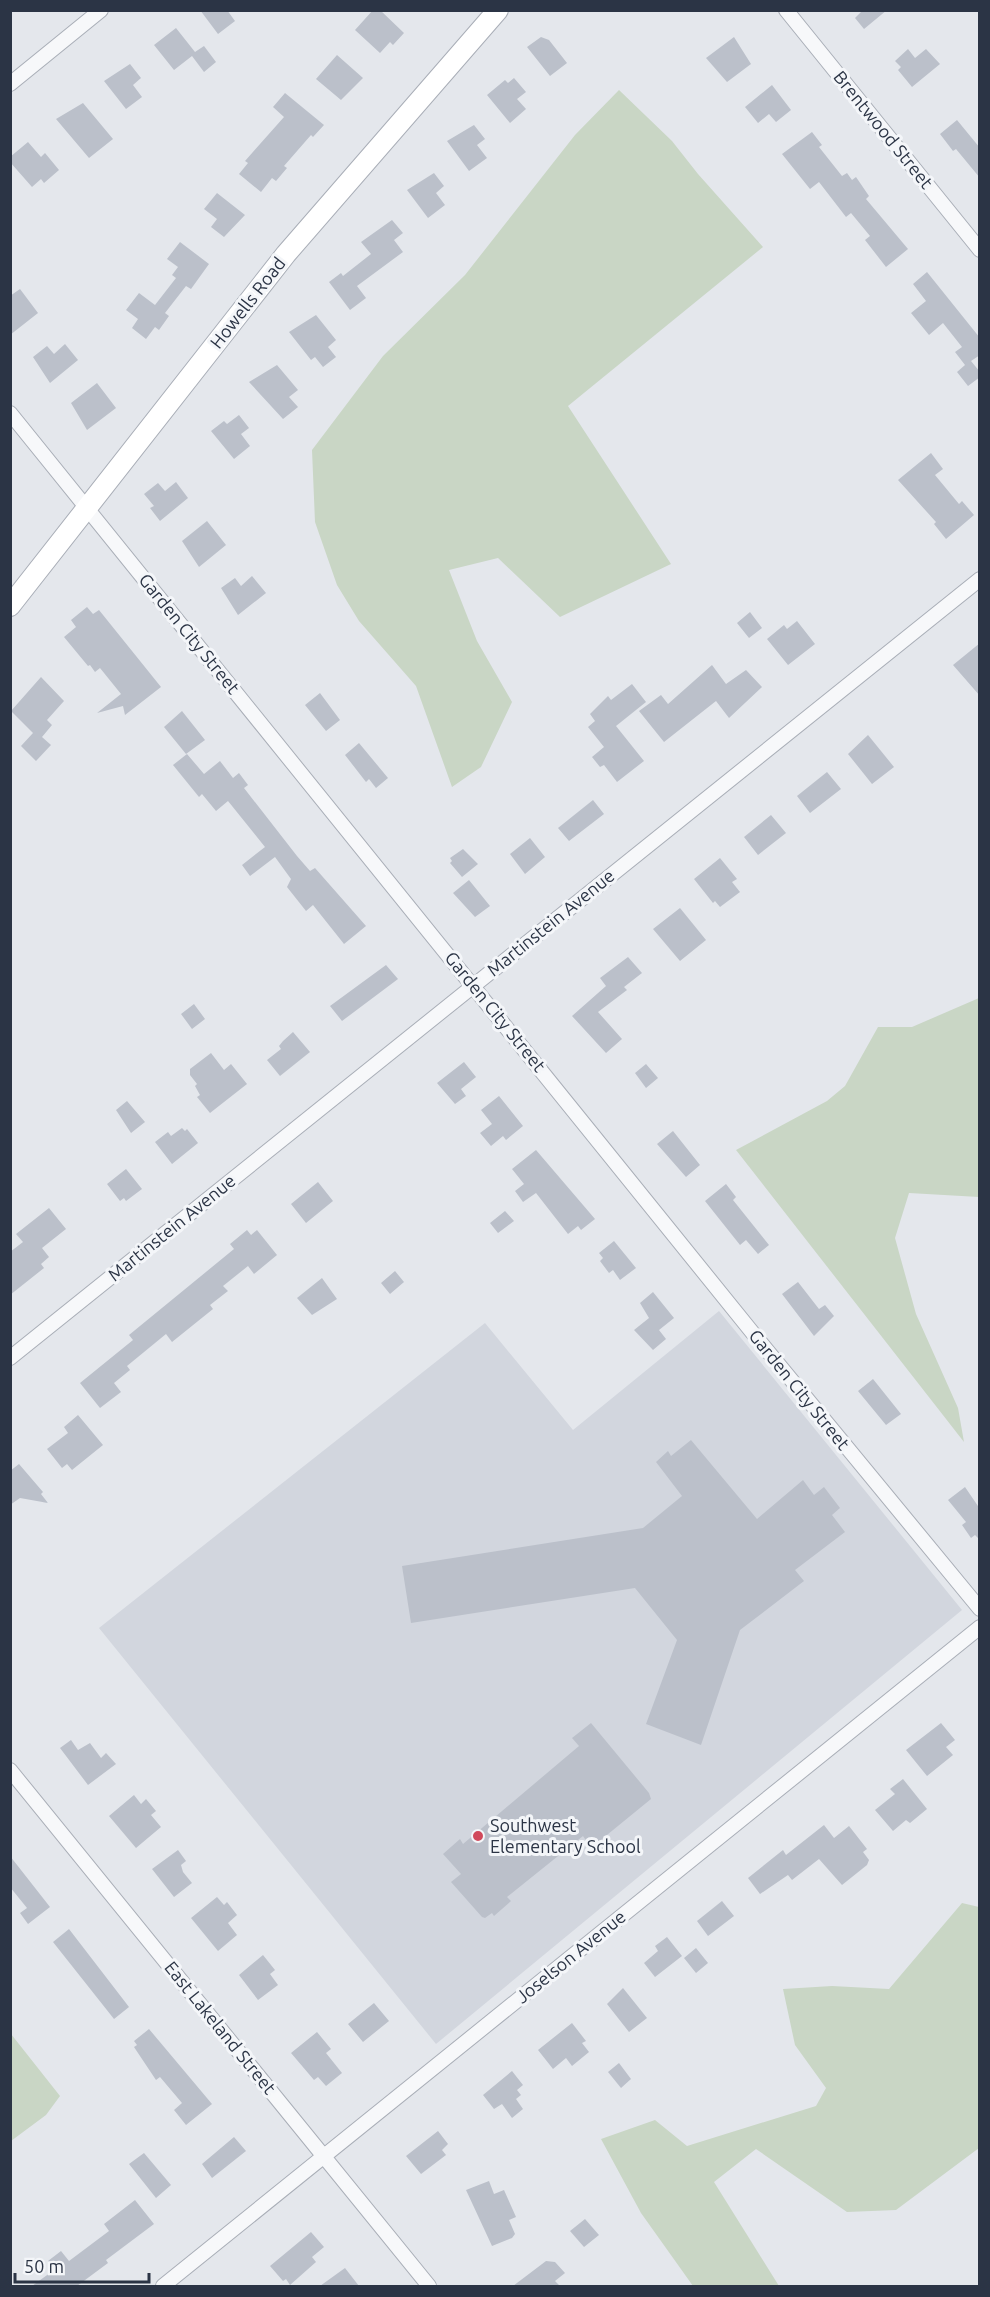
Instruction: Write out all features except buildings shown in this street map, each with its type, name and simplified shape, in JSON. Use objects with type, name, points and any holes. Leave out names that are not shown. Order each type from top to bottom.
[{"type":"street","points":[[10,84],[101,10]]},
{"type":"street","name":"Howells Road","points":[[10,606],[89,509],[286,254],[498,10]]},
{"type":"street","name":"Brentwood Street","points":[[786,10],[980,250]]},
{"type":"street","name":"Garden City Street","points":[[10,413],[756,1337],[980,1609]]},
{"type":"street","name":"Martinstein Avenue","points":[[10,1358],[980,579]]},
{"type":"street","name":"Joselson Avenue","points":[[163,2286],[980,1627]]},
{"type":"street","name":"East Lakeland Street","points":[[10,1770],[429,2286]]},
{"type":"shaded area","name":"Southwest Elementary School","points":[[719,1311],[962,1610],[436,2044],[99,1628],[485,1323],[573,1430]]},
{"type":"green space","points":[[619,90],[672,141],[763,247],[568,406],[671,564],[560,617],[498,558],[449,570],[477,641],[512,702],[481,767],[452,787],[416,686],[359,621],[337,585],[315,522],[312,450],[383,356],[465,275],[575,135]]},
{"type":"green space","points":[[979,998],[979,1197],[909,1193],[895,1238],[916,1314],[958,1408],[964,1442],[736,1150],[827,1101],[845,1086],[878,1027],[912,1027]]},
{"type":"green space","points":[[962,1903],[979,1907],[979,2148],[896,2210],[847,2212],[756,2149],[714,2182],[779,2286],[693,2286],[641,2213],[601,2139],[655,2120],[687,2146],[816,2106],[826,2088],[795,2045],[783,1989],[832,1986],[889,1989]]},
{"type":"green space","points":[[11,2034],[60,2096],[46,2115],[11,2141]]},
{"type":"place","name":"Southwest Elementary School","points":[[478,1836]]}]
